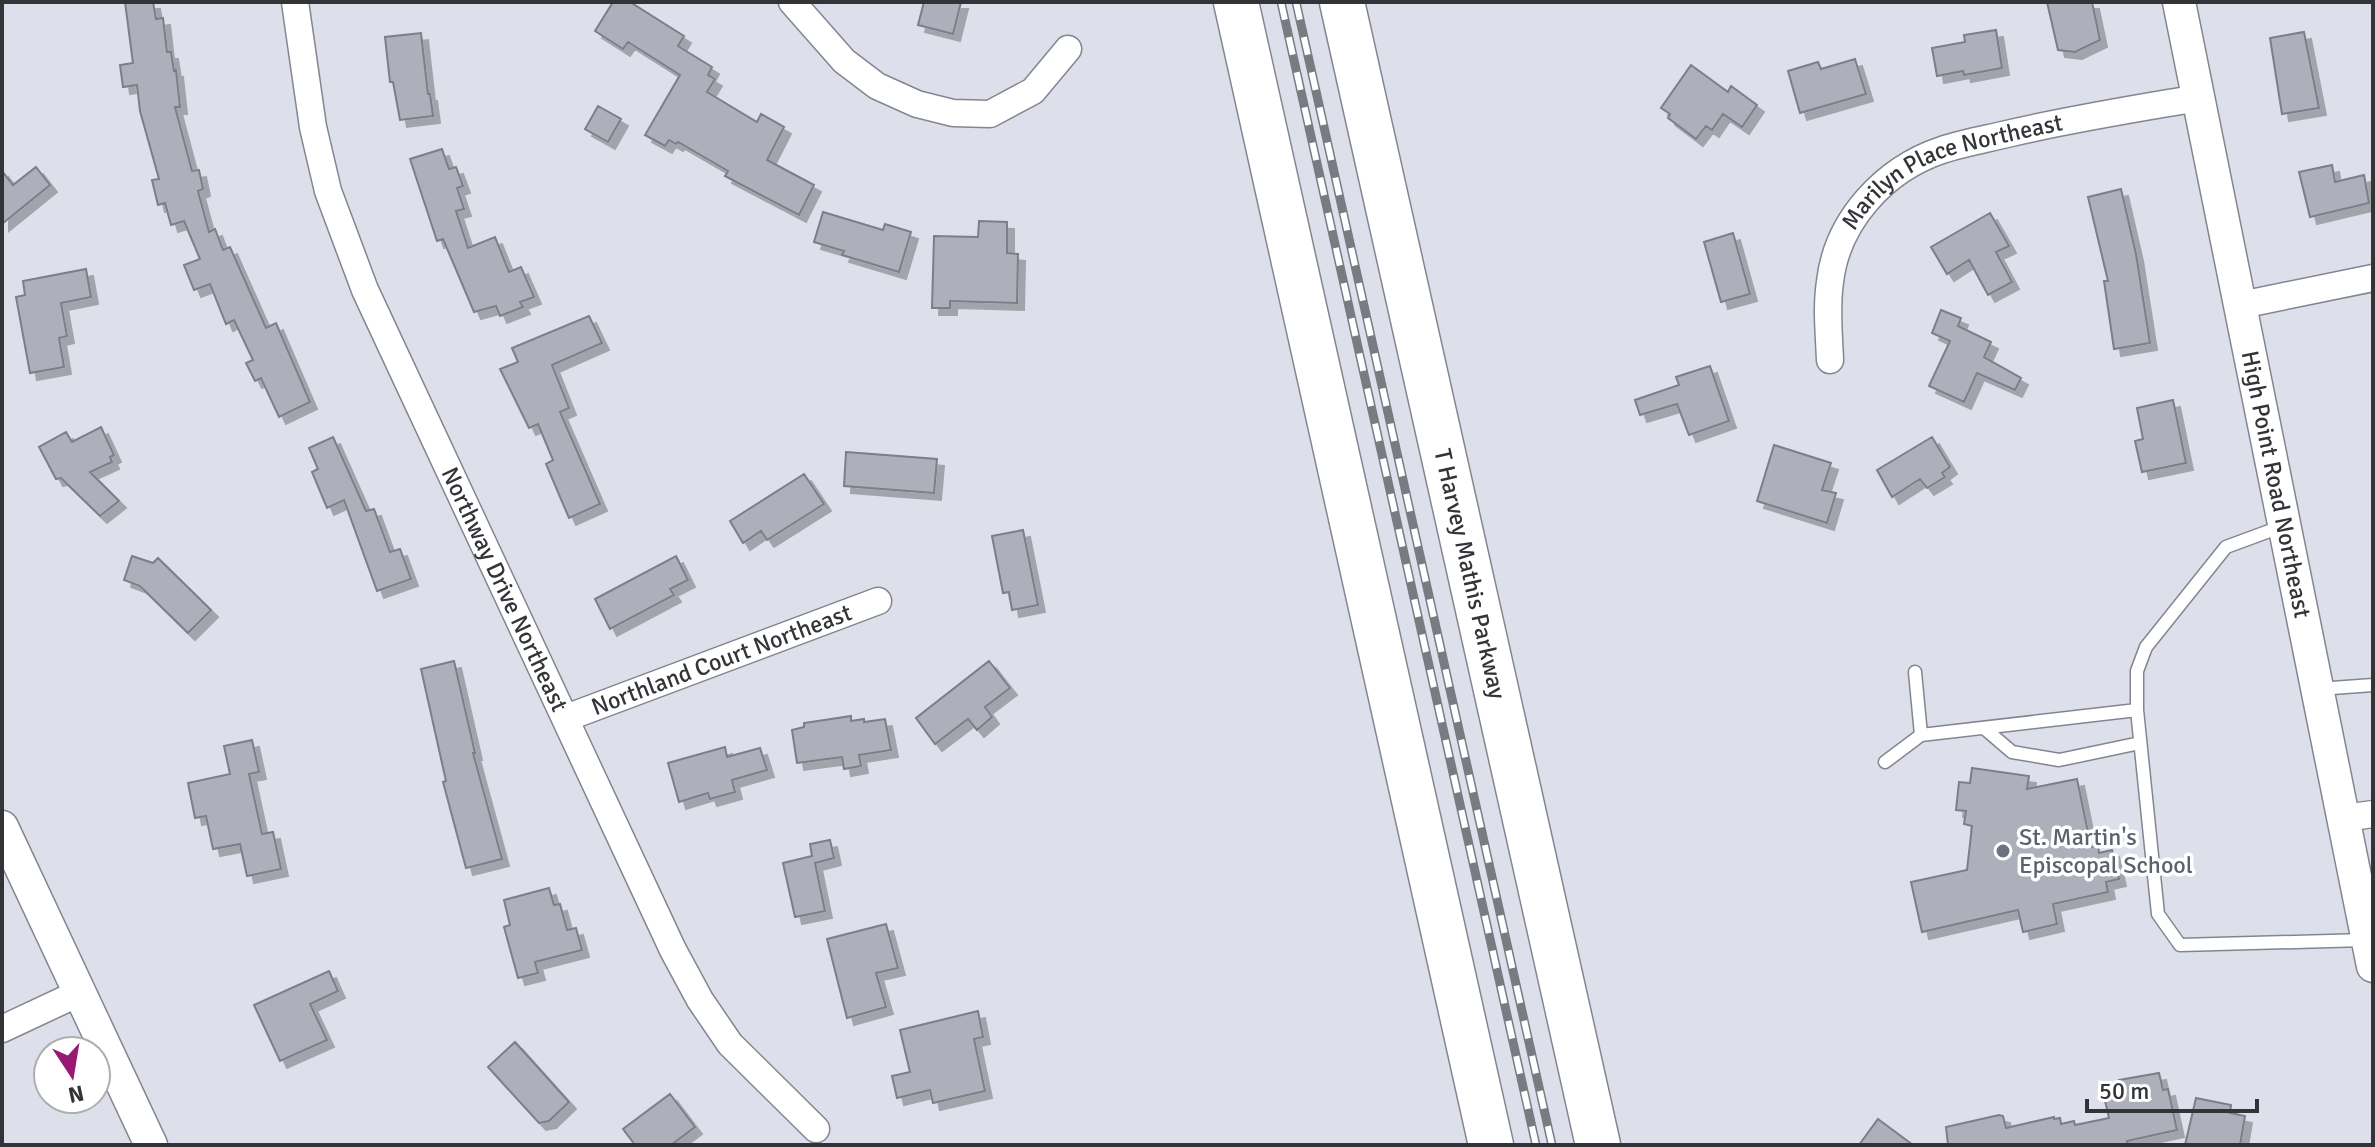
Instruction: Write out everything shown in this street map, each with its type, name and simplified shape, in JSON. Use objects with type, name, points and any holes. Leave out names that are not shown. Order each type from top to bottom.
[{"type":"highway","points":[[1236,2],[1491,1145]]},
{"type":"highway","name":"T Harvey Mathis Parkway","points":[[1342,2],[1598,1145]]},
{"type":"street","name":"Northway Drive Northeast","points":[[295,2],[313,127],[328,191],[372,305],[673,950],[700,1000],[730,1044],[816,1129]]},
{"type":"street","points":[[792,2],[844,61],[877,86],[917,104],[953,113],[990,114],[1033,91],[1068,49]]},
{"type":"street","name":"High Point Road Northeast","points":[[2179,2],[2318,689],[2358,816],[2370,953]]},
{"type":"street","name":"Marilyn Place Northeast","points":[[1830,360],[1827,307],[1830,278],[1839,247],[1856,213],[1875,190],[1894,174],[1943,149],[2063,121],[2198,98]]},
{"type":"street","points":[[2241,305],[2373,278]]},
{"type":"street","name":"Northland Court Northeast","points":[[566,718],[878,601]]},
{"type":"street","points":[[2,827],[151,1145]]},
{"type":"street","points":[[2,1029],[79,993]]},
{"type":"lane","points":[[2283,526],[2226,547],[2146,647],[2137,671],[2137,710],[2158,914],[2180,945],[2370,953]]},
{"type":"lane","points":[[1915,672],[1921,735]]},
{"type":"lane","points":[[2318,689],[2373,685]]},
{"type":"lane","points":[[1885,762],[1921,735],[2137,710]]},
{"type":"lane","points":[[1984,728],[2012,752],[2059,760],[2140,743]]},
{"type":"building","points":[[125,2],[153,2],[156,19],[163,18],[167,52],[171,52],[176,70],[180,107],[175,107],[192,171],[199,170],[203,189],[198,191],[209,232],[215,229],[223,250],[230,247],[266,328],[276,323],[310,402],[279,417],[261,378],[255,381],[246,363],[253,360],[234,320],[226,324],[210,284],[194,290],[184,265],[200,259],[184,221],[171,225],[165,203],[158,205],[152,180],[159,179],[140,111],[137,85],[123,87],[120,65],[133,63]]},
{"type":"building","points":[[613,2],[630,2],[684,36],[678,46],[712,67],[708,75],[715,79],[707,92],[757,122],[761,114],[784,127],[767,160],[814,185],[799,215],[725,176],[728,171],[678,142],[669,140],[665,146],[645,135],[680,75],[628,42],[623,49],[595,31]]},
{"type":"building","points":[[924,2],[961,2],[953,34],[918,25]]},
{"type":"building","points":[[2047,2],[2092,2],[2100,40],[2075,52],[2058,50]]},
{"type":"building","points":[[1996,30],[2002,68],[1937,76],[1932,48],[1965,42],[1964,35]]},
{"type":"building","points":[[2304,32],[2319,108],[2282,114],[2270,38]]},
{"type":"building","points":[[421,33],[433,116],[400,120],[393,82],[390,82],[385,37]]},
{"type":"building","points":[[1855,59],[1866,94],[1800,113],[1788,71],[1818,62],[1821,69]]},
{"type":"building","points":[[1691,65],[1728,92],[1731,86],[1757,105],[1742,127],[1723,114],[1712,130],[1706,126],[1696,139],[1668,118],[1670,114],[1661,108]]},
{"type":"building","points":[[598,106],[621,119],[608,142],[585,129]]},
{"type":"building","points":[[442,149],[449,169],[456,167],[463,186],[457,188],[464,209],[456,211],[468,248],[495,237],[509,272],[521,267],[534,297],[520,302],[523,307],[500,316],[496,306],[474,312],[443,239],[437,241],[410,159]]},
{"type":"building","points":[[2332,165],[2335,182],[2364,175],[2369,203],[2310,217],[2299,172]]},
{"type":"building","points":[[36,167],[50,185],[2,224],[2,171],[13,185]]},
{"type":"building","points":[[2121,189],[2136,254],[2150,343],[2114,349],[2104,281],[2108,281],[2088,197]]},
{"type":"building","points":[[823,212],[883,230],[885,224],[911,232],[899,272],[842,255],[844,251],[814,242]]},
{"type":"building","points":[[1990,213],[2009,246],[1996,252],[2012,282],[1988,295],[1969,260],[1947,274],[1931,247]]},
{"type":"building","points":[[979,221],[1007,222],[1007,253],[1018,254],[1017,303],[950,301],[950,308],[932,308],[934,236],[978,237]]},
{"type":"building","points":[[1733,233],[1750,294],[1721,302],[1704,242]]},
{"type":"building","points":[[86,269],[91,297],[61,303],[67,336],[59,338],[64,367],[30,373],[16,297],[25,295],[23,281]]},
{"type":"building","points":[[1941,310],[1961,318],[1958,326],[1991,342],[1984,357],[2021,378],[2015,390],[1977,373],[1964,402],[1929,386],[1950,341],[1932,333]]},
{"type":"building","points":[[589,316],[602,343],[552,365],[569,408],[560,412],[600,504],[569,518],[546,464],[553,460],[538,424],[529,428],[500,369],[518,362],[512,348]]},
{"type":"building","points":[[1710,366],[1729,421],[1689,435],[1677,404],[1640,415],[1635,400],[1679,385],[1676,377]]},
{"type":"building","points":[[2173,400],[2186,463],[2142,472],[2135,441],[2143,439],[2137,408]]},
{"type":"building","points":[[101,427],[114,455],[110,457],[112,462],[90,472],[119,501],[100,516],[61,478],[56,479],[39,447],[66,432],[72,442]]},
{"type":"building","points":[[333,437],[366,511],[374,509],[390,552],[400,549],[411,579],[377,591],[344,500],[327,508],[312,472],[318,469],[309,448]]},
{"type":"building","points":[[1932,437],[1950,467],[1942,473],[1945,477],[1927,488],[1920,479],[1892,497],[1877,470]]},
{"type":"building","points":[[1774,445],[1831,463],[1822,490],[1836,493],[1827,523],[1757,501]]},
{"type":"building","points":[[846,452],[937,459],[934,493],[844,486]]},
{"type":"building","points":[[804,474],[824,504],[767,540],[761,531],[743,543],[730,521]]},
{"type":"building","points":[[1023,530],[1038,605],[1012,610],[1009,592],[1003,593],[992,536]]},
{"type":"building","points":[[132,556],[153,563],[158,558],[211,610],[188,633],[140,586],[124,580]]},
{"type":"building","points":[[676,556],[688,580],[670,589],[674,595],[610,629],[595,599]]},
{"type":"building","points":[[454,661],[473,753],[502,859],[466,868],[443,782],[446,781],[421,669]]},
{"type":"building","points":[[989,661],[1010,688],[985,707],[992,717],[977,730],[968,719],[935,744],[916,718]]},
{"type":"building","points":[[851,716],[851,721],[885,719],[891,750],[859,755],[861,766],[844,769],[842,757],[797,763],[792,730],[804,727],[804,723]]},
{"type":"building","points":[[252,740],[259,772],[249,774],[262,834],[273,832],[281,869],[247,876],[240,844],[213,849],[206,816],[195,818],[188,783],[230,774],[224,746]]},
{"type":"building","points":[[725,747],[727,757],[760,748],[767,770],[732,780],[735,792],[710,799],[708,793],[679,802],[668,763]]},
{"type":"building","name":"St. Martin's Episcopal School","points":[[1972,768],[2029,776],[2027,789],[2077,779],[2091,847],[2098,845],[2099,853],[2112,850],[2119,879],[2106,882],[2108,892],[2053,904],[2057,924],[2023,932],[2018,910],[1922,932],[1911,882],[1967,870],[1972,826],[1964,824],[1966,811],[1956,810],[1959,782],[1970,783]]},
{"type":"building","points":[[830,840],[834,858],[815,863],[825,911],[795,917],[783,863],[812,856],[810,844]]},
{"type":"building","points":[[549,888],[554,905],[560,904],[567,930],[576,928],[582,950],[535,962],[538,973],[518,978],[504,927],[510,925],[504,900]]},
{"type":"building","points":[[886,924],[898,968],[876,973],[886,1007],[847,1018],[827,939]]},
{"type":"building","points":[[329,971],[338,991],[310,1004],[327,1040],[280,1061],[254,1005]]},
{"type":"building","points":[[978,1011],[983,1037],[974,1039],[985,1091],[933,1103],[930,1090],[897,1098],[892,1076],[910,1072],[900,1030]]},
{"type":"building","points":[[515,1042],[569,1102],[549,1121],[539,1123],[488,1067]]},
{"type":"building","points":[[2159,1073],[2163,1090],[2168,1089],[2177,1130],[2127,1141],[2128,1145],[1948,1145],[1946,1127],[1999,1115],[2003,1116],[2006,1128],[2054,1117],[2060,1118],[2061,1124],[2074,1121],[2075,1125],[2109,1118],[2103,1092],[2121,1086],[2119,1080]]},
{"type":"building","points":[[670,1094],[695,1127],[671,1145],[635,1145],[623,1129]]},
{"type":"building","points":[[2196,1098],[2231,1105],[2230,1113],[2245,1116],[2240,1145],[2185,1145]]},
{"type":"building","points":[[1878,1119],[1913,1145],[1859,1145]]},
{"type":"railway","points":[[1281,2],[1536,1145]]},
{"type":"railway","points":[[1296,2],[1552,1145]]},
{"type":"place","name":"St. Martin's Episcopal School","points":[[2003,851]]}]
